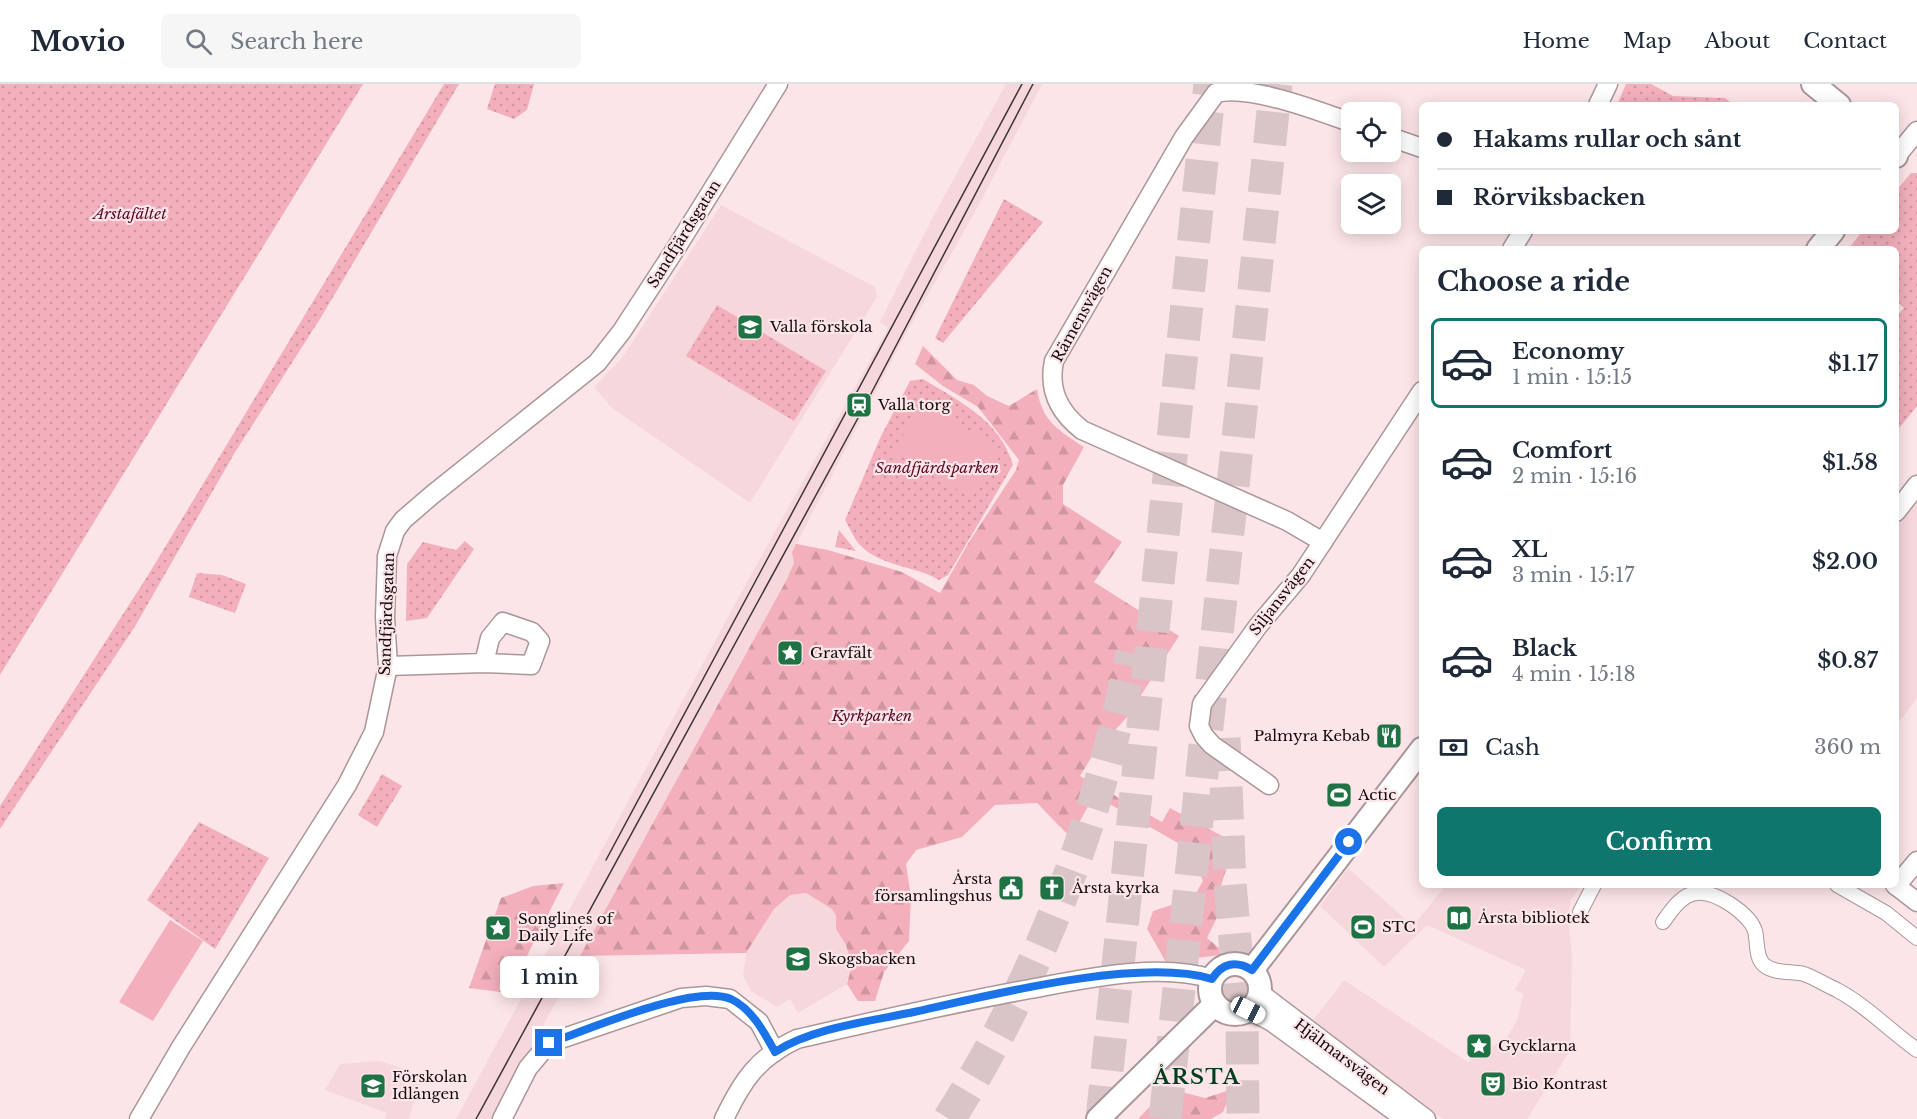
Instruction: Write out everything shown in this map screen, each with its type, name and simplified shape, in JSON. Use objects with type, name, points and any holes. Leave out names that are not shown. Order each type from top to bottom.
[{"type":"street","name":"Sandfjärdsgatan","points":[[139,1119],[363,756],[374,732],[388,666],[385,617],[387,556],[395,531],[403,520],[432,495],[597,363],[622,331],[678,245],[778,84]]},
{"type":"street","points":[[1600,102],[1608,84]]},
{"type":"street","points":[[1813,84],[1835,102]]},
{"type":"street","name":"Rämensvägen","points":[[1323,542],[1287,521],[1095,438],[1068,419],[1060,408],[1052,388],[1051,375],[1054,361],[1184,136],[1216,93],[1246,87],[1341,119]]},
{"type":"street","points":[[1899,151],[1917,131]]},
{"type":"street","points":[[1401,141],[1419,147]]},
{"type":"street","points":[[1820,246],[1830,234]]},
{"type":"street","name":"Siljansvägen","points":[[1269,785],[1212,745],[1204,736],[1199,726],[1202,704],[1323,542],[1419,396]]},
{"type":"street","points":[[1899,508],[1917,485]]},
{"type":"street","points":[[388,666],[484,663]]},
{"type":"street","points":[[1252,970],[1419,753]]},
{"type":"street","points":[[1899,882],[1917,861]]},
{"type":"street","points":[[1899,887],[1917,902]]},
{"type":"street","points":[[1580,912],[1592,888]]},
{"type":"street","points":[[1842,888],[1886,913],[1917,938]]},
{"type":"street","points":[[1662,922],[1676,904],[1696,893],[1710,895],[1724,901],[1750,920],[1755,931],[1759,959],[1765,966],[1773,970],[1803,974],[1840,992],[1917,1050]]},
{"type":"street","points":[[1238,964],[1252,970],[1257,977],[1254,1002],[1231,1014],[1215,1004],[1210,988],[1212,979],[1222,967],[1238,964]]},
{"type":"street","points":[[723,1119],[741,1084],[754,1068],[797,1039],[885,1018],[1071,981],[1157,973],[1212,979]]},
{"type":"street","points":[[502,1119],[528,1068],[549,1043],[681,998],[706,996],[730,999],[759,1022],[775,1052]]},
{"type":"street","name":"Hjälmarsvägen","points":[[1254,1002],[1424,1118]]},
{"type":"street","name":"Hjälmarsvägen","points":[[1254,1002],[1272,1023],[1404,1119]]},
{"type":"street","points":[[1098,1119],[1215,1004]]},
{"type":"shaded area","points":[[1006,84],[1042,84],[975,212],[905,335],[792,552],[795,563],[787,579],[492,1119],[456,1119],[747,582],[888,328],[880,322],[936,211]]},
{"type":"shaded area","name":"Valla förskola","points":[[721,205],[875,287],[877,297],[750,503],[612,408],[594,387],[622,358]]},
{"type":"shaded area","points":[[1917,488],[1917,698],[1899,722],[1899,510]]},
{"type":"shaded area","points":[[1348,868],[1413,926],[1444,888],[1579,888],[1571,900],[1568,920],[1572,957],[1570,1051],[1527,1119],[1443,1119],[1317,1028],[1314,1019],[1344,980],[1468,1062],[1508,1036],[1518,1018],[1523,994],[1515,990],[1526,970],[1427,925],[1384,967],[1320,906]]},
{"type":"shaded area","name":"Skogsbacken","points":[[806,893],[832,909],[836,917],[836,929],[846,945],[852,965],[847,984],[798,1013],[790,999],[777,1007],[751,991],[743,975],[746,953],[774,909],[790,895]]},
{"type":"shaded area","name":"Förskolan Idlången","points":[[380,1061],[413,1072],[420,1081],[409,1119],[385,1119],[387,1113],[325,1090],[340,1064]]},
{"type":"green space","name":"Årstafältet","points":[[0,84],[363,84],[0,675]]},
{"type":"green space","points":[[444,84],[459,84],[323,314],[234,454],[134,628],[0,829],[0,806],[150,572]]},
{"type":"green space","points":[[495,84],[534,84],[527,110],[514,119],[487,109]]},
{"type":"green space","points":[[1626,84],[1651,84],[1673,96],[1725,98],[1730,102],[1618,102]]},
{"type":"green space","points":[[1911,173],[1917,173],[1917,406],[1899,428],[1899,314],[1904,308],[1899,304],[1899,246],[1850,246],[1860,234],[1899,234],[1899,187]]},
{"type":"green space","points":[[1004,199],[1043,222],[943,343],[935,338]]},
{"type":"green space","points":[[717,305],[826,371],[794,421],[686,356]]},
{"type":"green space","name":"Kyrkparken","points":[[923,346],[957,380],[974,385],[987,396],[1009,406],[1037,389],[1039,400],[1047,417],[1066,435],[1084,447],[1063,485],[1063,504],[1122,542],[1094,582],[1179,636],[1127,717],[1093,755],[1080,776],[1162,822],[1170,808],[1224,837],[1226,870],[1217,898],[1223,905],[1207,938],[1219,948],[1220,955],[1166,962],[1147,929],[1153,911],[1193,898],[1203,881],[1192,851],[1094,795],[1071,838],[1037,803],[995,805],[962,837],[916,850],[906,864],[911,897],[909,941],[884,972],[875,1001],[858,1001],[847,984],[852,965],[846,945],[836,929],[836,916],[832,909],[806,893],[790,895],[774,909],[746,953],[580,956],[787,579],[794,563],[792,552],[796,544],[828,550],[902,572],[940,593],[969,542],[1016,470],[1019,460],[978,407],[943,386],[915,364]]},
{"type":"green space","name":"Sandfjärdsparken","points":[[923,379],[964,404],[989,424],[1007,449],[1013,465],[948,575],[939,580],[919,571],[888,562],[868,552],[858,543],[845,520],[881,436],[910,381]]},
{"type":"green space","points":[[921,403],[1001,449],[972,498],[893,452]]},
{"type":"green space","points":[[839,530],[856,551],[835,547]]},
{"type":"green space","points":[[465,541],[474,549],[427,618],[406,621],[407,564],[423,542],[456,550]]},
{"type":"green space","points":[[197,573],[222,575],[246,584],[235,613],[189,597]]},
{"type":"green space","points":[[382,774],[402,786],[377,827],[358,815]]},
{"type":"green space","points":[[199,822],[269,858],[215,949],[147,900]]},
{"type":"green space","points":[[564,883],[508,993],[469,988],[501,898],[533,886]]},
{"type":"green space","points":[[170,920],[203,941],[153,1021],[119,1002]]},
{"type":"green space","points":[[1233,1089],[1223,1112],[1211,1119],[1138,1119],[1158,1098],[1174,1090],[1205,1098]]},
{"type":"tunnel","points":[[1102,1119],[1210,84]]},
{"type":"tunnel","points":[[1165,1119],[1276,84]]},
{"type":"tunnel","points":[[949,1119],[982,1065],[1011,1009],[1062,894],[1084,835],[1102,775],[1132,653]]},
{"type":"tunnel","points":[[1224,738],[1230,883],[1242,1020],[1243,1119]]},
{"type":"tram line","points":[[606,860],[1022,84]]},
{"type":"tram line","points":[[476,1119],[864,407],[1033,84]]},
{"type":"place","name":"Valla förskola","points":[[750,327]]},
{"type":"place","name":"Valla torg","points":[[859,405]]},
{"type":"place","name":"Gravfält","points":[[790,653]]},
{"type":"place","name":"Palmyra Kebab","points":[[1389,736]]},
{"type":"place","name":"Actic","points":[[1339,795]]},
{"type":"place","name":"Årsta församlingshus","points":[[1011,888]]},
{"type":"place","name":"Årsta kyrka","points":[[1052,888]]},
{"type":"place","name":"Årsta bibliotek","points":[[1459,918]]},
{"type":"place","name":"STC","points":[[1363,927]]},
{"type":"place","name":"Songlines of Daily Life","points":[[498,928]]},
{"type":"place","name":"Skogsbacken","points":[[798,959]]},
{"type":"place","name":"Gycklarna","points":[[1479,1046]]},
{"type":"place","name":"Bio Kontrast","points":[[1493,1084]]},
{"type":"place","name":"Förskolan Idlången","points":[[373,1086]]},
{"type":"district","name":"ÅRSTA","points":[[1197,1077]]},
{"type":"route","points":[[549,1043],[681,998],[706,996],[730,999],[759,1022],[775,1052],[797,1039],[967,1000],[1071,981],[1157,973],[1195,975],[1212,979],[1222,967],[1230,964],[1238,964],[1252,970],[1349,842]]}]
